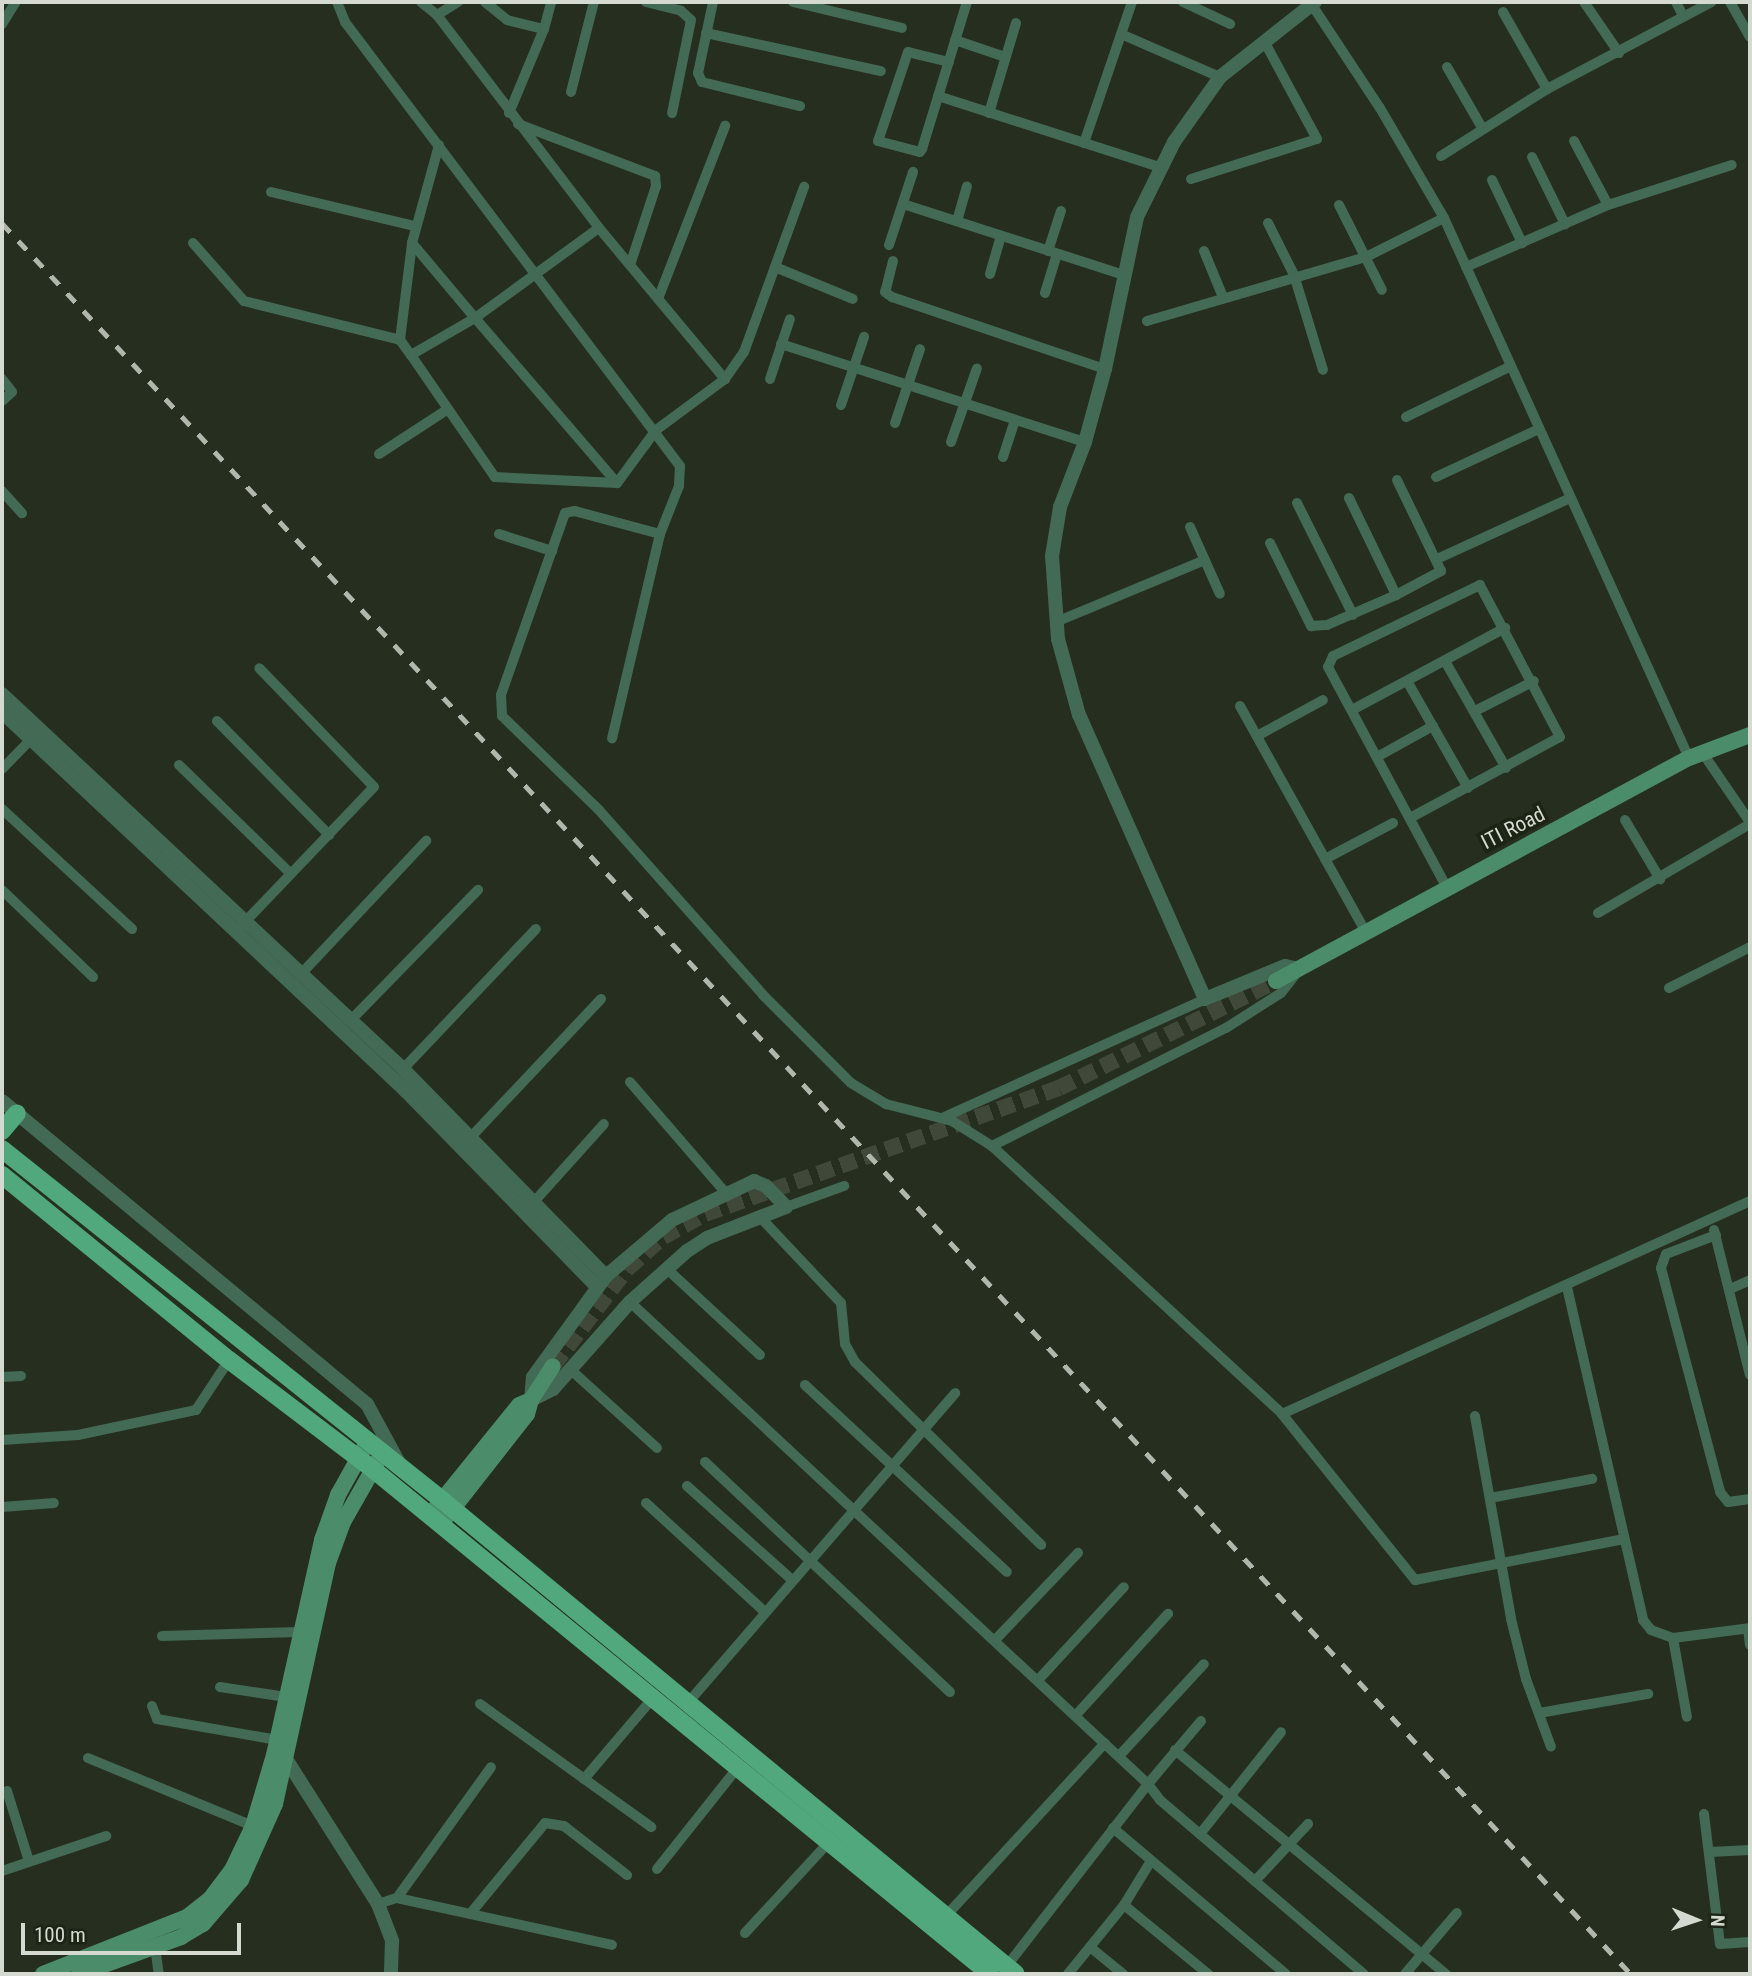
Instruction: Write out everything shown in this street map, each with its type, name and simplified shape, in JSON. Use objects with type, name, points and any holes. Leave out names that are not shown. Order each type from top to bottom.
[{"type":"main road","name":"ITI Road","points":[[1276,981],[1447,886],[1696,755],[1750,736]]},
{"type":"main road","points":[[2,1131],[17,1113]]},
{"type":"main road","points":[[2,1149],[447,1504],[686,1705],[1011,1970]]},
{"type":"main road","points":[[2,1175],[229,1360],[374,1470],[990,1974]]},
{"type":"main road","points":[[435,1520],[519,1405],[531,1400],[553,1366]]},
{"type":"main road","points":[[79,1974],[117,1968],[202,1924],[241,1880],[264,1836],[286,1697],[332,1509],[368,1440]]},
{"type":"main road","points":[[43,1974],[187,1917],[223,1883],[253,1826],[279,1751],[328,1563],[343,1522],[383,1452]]},
{"type":"street","points":[[2,24],[16,2]]},
{"type":"street","points":[[338,2],[345,22],[676,454],[681,475],[660,534],[612,738]]},
{"type":"street","points":[[421,2],[437,15],[599,228],[725,379]]},
{"type":"street","points":[[437,15],[458,2]]},
{"type":"street","points":[[485,2],[507,20],[544,29]]},
{"type":"street","points":[[509,113],[544,29],[551,2]]},
{"type":"street","points":[[571,92],[594,2]]},
{"type":"street","points":[[646,2],[665,4],[687,15],[692,27],[672,113]]},
{"type":"street","points":[[713,2],[698,73],[702,82],[800,106]]},
{"type":"street","points":[[793,2],[902,28]]},
{"type":"street","points":[[949,62],[908,52],[877,140],[920,152],[949,62],[956,40],[967,2]]},
{"type":"street","points":[[1084,143],[1132,2]]},
{"type":"street","points":[[1183,2],[1196,4],[1230,24]]},
{"type":"street","points":[[1584,2],[1619,53]]},
{"type":"street","points":[[1676,2],[1682,16]]},
{"type":"street","points":[[1441,156],[1481,126],[1711,2]]},
{"type":"street","points":[[1730,2],[1750,37]]},
{"type":"street","points":[[1205,999],[1079,715],[1056,622],[1052,556],[1060,507],[1085,442],[1105,369],[1137,217],[1161,168],[1220,77],[1314,4],[1380,108],[1444,218],[1570,498],[1696,755],[1750,823],[1660,879],[1598,913]]},
{"type":"street","points":[[1503,12],[1547,89]]},
{"type":"street","points":[[989,113],[1016,23]]},
{"type":"street","points":[[706,33],[881,71]]},
{"type":"street","points":[[1121,34],[1220,77]]},
{"type":"street","points":[[956,40],[1005,57]]},
{"type":"street","points":[[1191,179],[1317,139],[1264,41]]},
{"type":"street","points":[[1447,67],[1481,126]]},
{"type":"street","points":[[938,96],[1161,168]]},
{"type":"street","points":[[518,124],[655,176],[656,186],[630,265]]},
{"type":"street","points":[[658,299],[725,125]]},
{"type":"street","points":[[1574,141],[1608,205]]},
{"type":"street","points":[[400,340],[415,226],[439,145]]},
{"type":"street","points":[[1532,157],[1565,224]]},
{"type":"street","points":[[1466,267],[1608,205],[1732,164]]},
{"type":"street","points":[[889,245],[913,172]]},
{"type":"street","points":[[1492,180],[1522,243]]},
{"type":"street","points":[[957,221],[967,186]]},
{"type":"street","points":[[617,483],[656,430],[725,379],[744,352],[804,187]]},
{"type":"street","points":[[271,192],[415,226]]},
{"type":"street","points":[[903,204],[1124,275]]},
{"type":"street","points":[[1339,205],[1382,290]]},
{"type":"street","points":[[1045,293],[1062,211]]},
{"type":"street","points":[[1147,321],[1294,275],[1366,257],[1444,218]]},
{"type":"street","points":[[1268,223],[1294,275],[1322,370]]},
{"type":"street","points":[[411,355],[475,318],[599,228]]},
{"type":"street","points":[[990,274],[1001,236]]},
{"type":"street","points":[[193,243],[244,302],[400,340],[495,477],[617,483]]},
{"type":"street","points":[[412,243],[617,483]]},
{"type":"street","points":[[1203,251],[1223,297]]},
{"type":"street","points":[[893,261],[885,288],[892,298],[1105,369]]},
{"type":"street","points":[[775,267],[853,299]]},
{"type":"street","points":[[770,379],[790,319]]},
{"type":"street","points":[[841,405],[864,337]]},
{"type":"street","points":[[781,344],[1085,442]]},
{"type":"street","points":[[895,423],[920,349]]},
{"type":"street","points":[[1406,417],[1509,367]]},
{"type":"street","points":[[951,442],[977,368]]},
{"type":"street","points":[[2,379],[12,391],[2,401]]},
{"type":"street","points":[[379,454],[448,410]]},
{"type":"street","points":[[1003,457],[1015,420]]},
{"type":"street","points":[[1436,477],[1539,429]]},
{"type":"street","points":[[1270,543],[1311,626],[1317,628],[1353,615],[1396,595],[1441,571],[1397,480]]},
{"type":"street","points":[[2,491],[22,513]]},
{"type":"street","points":[[1349,498],[1396,595]]},
{"type":"street","points":[[1437,559],[1570,498]]},
{"type":"street","points":[[1297,503],[1353,615]]},
{"type":"street","points":[[660,534],[569,511],[562,517],[501,695],[502,716],[599,810],[754,985],[851,1083],[886,1104],[942,1118],[992,1146],[1282,1415],[1415,1580],[1624,1539]]},
{"type":"street","points":[[1190,527],[1220,594]]},
{"type":"street","points":[[499,534],[552,551]]},
{"type":"street","points":[[1056,622],[1205,559]]},
{"type":"street","points":[[1410,818],[1560,737],[1485,588],[1474,585],[1333,656],[1328,667],[1352,710],[1377,757],[1410,818],[1447,886]]},
{"type":"street","points":[[1352,710],[1505,628]]},
{"type":"street","points":[[1445,661],[1506,768]]},
{"type":"street","points":[[241,926],[374,787],[259,668]]},
{"type":"street","points":[[1407,681],[1468,788]]},
{"type":"street","points":[[1475,711],[1534,681]]},
{"type":"street","points":[[2,694],[36,734],[241,926],[426,1110],[597,1287]]},
{"type":"street","points":[[1257,736],[1323,700]]},
{"type":"street","points":[[1240,706],[1365,931]]},
{"type":"street","points":[[2,712],[36,734]]},
{"type":"street","points":[[217,721],[329,835]]},
{"type":"street","points":[[1377,757],[1433,726]]},
{"type":"street","points":[[2,769],[36,734]]},
{"type":"street","points":[[179,765],[291,874]]},
{"type":"street","points":[[2,809],[132,929]]},
{"type":"street","points":[[1625,820],[1660,879]]},
{"type":"street","points":[[1325,859],[1393,823]]},
{"type":"street","points":[[301,974],[426,841]]},
{"type":"street","points":[[2,890],[93,977]]},
{"type":"street","points":[[351,1020],[478,890]]},
{"type":"street","points":[[241,926],[301,974],[403,1069],[607,1276]]},
{"type":"street","points":[[403,1069],[536,929]]},
{"type":"street","points":[[1669,988],[1750,947]]},
{"type":"street","points":[[942,1118],[1205,999],[1285,966],[1300,969],[1281,993],[1226,1028],[992,1146]]},
{"type":"street","points":[[470,1138],[601,999]]},
{"type":"street","points":[[630,1082],[725,1192]]},
{"type":"street","points":[[2,1101],[367,1404],[401,1467]]},
{"type":"street","points":[[533,1203],[604,1124]]},
{"type":"street","points":[[531,1400],[533,1377],[597,1287],[672,1220],[725,1192],[761,1182],[786,1207]]},
{"type":"street","points":[[531,1400],[552,1388],[630,1302],[666,1268],[707,1237],[844,1186]]},
{"type":"street","points":[[1282,1415],[1567,1287],[1750,1201]]},
{"type":"street","points":[[760,1217],[841,1303],[849,1355],[1041,1545]]},
{"type":"street","points":[[1712,1220],[1750,1375]]},
{"type":"street","points":[[1716,1236],[1666,1254],[1661,1268],[1720,1492],[1728,1502],[1750,1499]]},
{"type":"street","points":[[666,1268],[760,1355]]},
{"type":"street","points":[[1730,1289],[1750,1280]]},
{"type":"street","points":[[1567,1287],[1639,1612],[1651,1630],[1673,1638],[1749,1629],[1750,1645]]},
{"type":"street","points":[[630,1302],[1039,1679],[1200,1834],[1364,1974]]},
{"type":"street","points":[[2,1440],[78,1435],[196,1410],[229,1360]]},
{"type":"street","points":[[571,1370],[657,1448]]},
{"type":"street","points":[[2,1377],[21,1376]]},
{"type":"street","points":[[805,1385],[1007,1572]]},
{"type":"street","points":[[686,1705],[853,1507],[955,1393]]},
{"type":"street","points":[[1475,1416],[1511,1619],[1551,1747]]},
{"type":"street","points":[[705,1462],[950,1692]]},
{"type":"street","points":[[1490,1498],[1592,1479]]},
{"type":"street","points":[[687,1486],[792,1580]]},
{"type":"street","points":[[2,1507],[54,1503]]},
{"type":"street","points":[[646,1503],[765,1612]]},
{"type":"street","points":[[996,1639],[1078,1553]]},
{"type":"street","points":[[1039,1679],[1124,1587]]},
{"type":"street","points":[[1076,1715],[1168,1614]]},
{"type":"street","points":[[162,1636],[300,1632]]},
{"type":"street","points":[[1673,1638],[1686,1717]]},
{"type":"street","points":[[1119,1756],[1204,1664]]},
{"type":"street","points":[[220,1687],[286,1697]]},
{"type":"street","points":[[1539,1713],[1648,1694]]},
{"type":"street","points":[[584,1779],[653,1698]]},
{"type":"street","points":[[480,1704],[651,1827]]},
{"type":"street","points":[[152,1706],[157,1719],[279,1751],[378,1904],[392,1941],[391,1974]]},
{"type":"street","points":[[1011,1970],[1113,1828],[1201,1721]]},
{"type":"street","points":[[1200,1834],[1231,1799],[1281,1732]]},
{"type":"street","points":[[945,1917],[1105,1743]]},
{"type":"street","points":[[1175,1750],[1446,1974]]},
{"type":"street","points":[[88,1758],[253,1826]]},
{"type":"street","points":[[397,1898],[491,1767]]},
{"type":"street","points":[[657,1869],[738,1767]]},
{"type":"street","points":[[7,1791],[29,1861]]},
{"type":"street","points":[[1704,1814],[1720,1944],[1750,1942]]},
{"type":"street","points":[[471,1914],[545,1823],[564,1826],[627,1875]]},
{"type":"street","points":[[1255,1881],[1308,1824]]},
{"type":"street","points":[[1113,1828],[1286,1974]]},
{"type":"street","points":[[2,1871],[106,1836]]},
{"type":"street","points":[[745,1933],[829,1842]]},
{"type":"street","points":[[1710,1852],[1750,1850]]},
{"type":"street","points":[[1068,1974],[1124,1905],[1151,1861]]},
{"type":"street","points":[[378,1904],[397,1898],[612,1945]]},
{"type":"street","points":[[1124,1905],[1208,1974]]},
{"type":"street","points":[[1405,1974],[1457,1913]]},
{"type":"street","points":[[155,1947],[159,1974]]},
{"type":"street","points":[[1090,1947],[1123,1974]]},
{"type":"street","points":[[1186,1974],[1195,1963]]},
{"type":"tunnel","points":[[553,1366],[627,1269],[663,1237],[705,1214],[1059,1088],[1276,981]]},
{"type":"railway","points":[[2,223],[1631,1974]]}]
